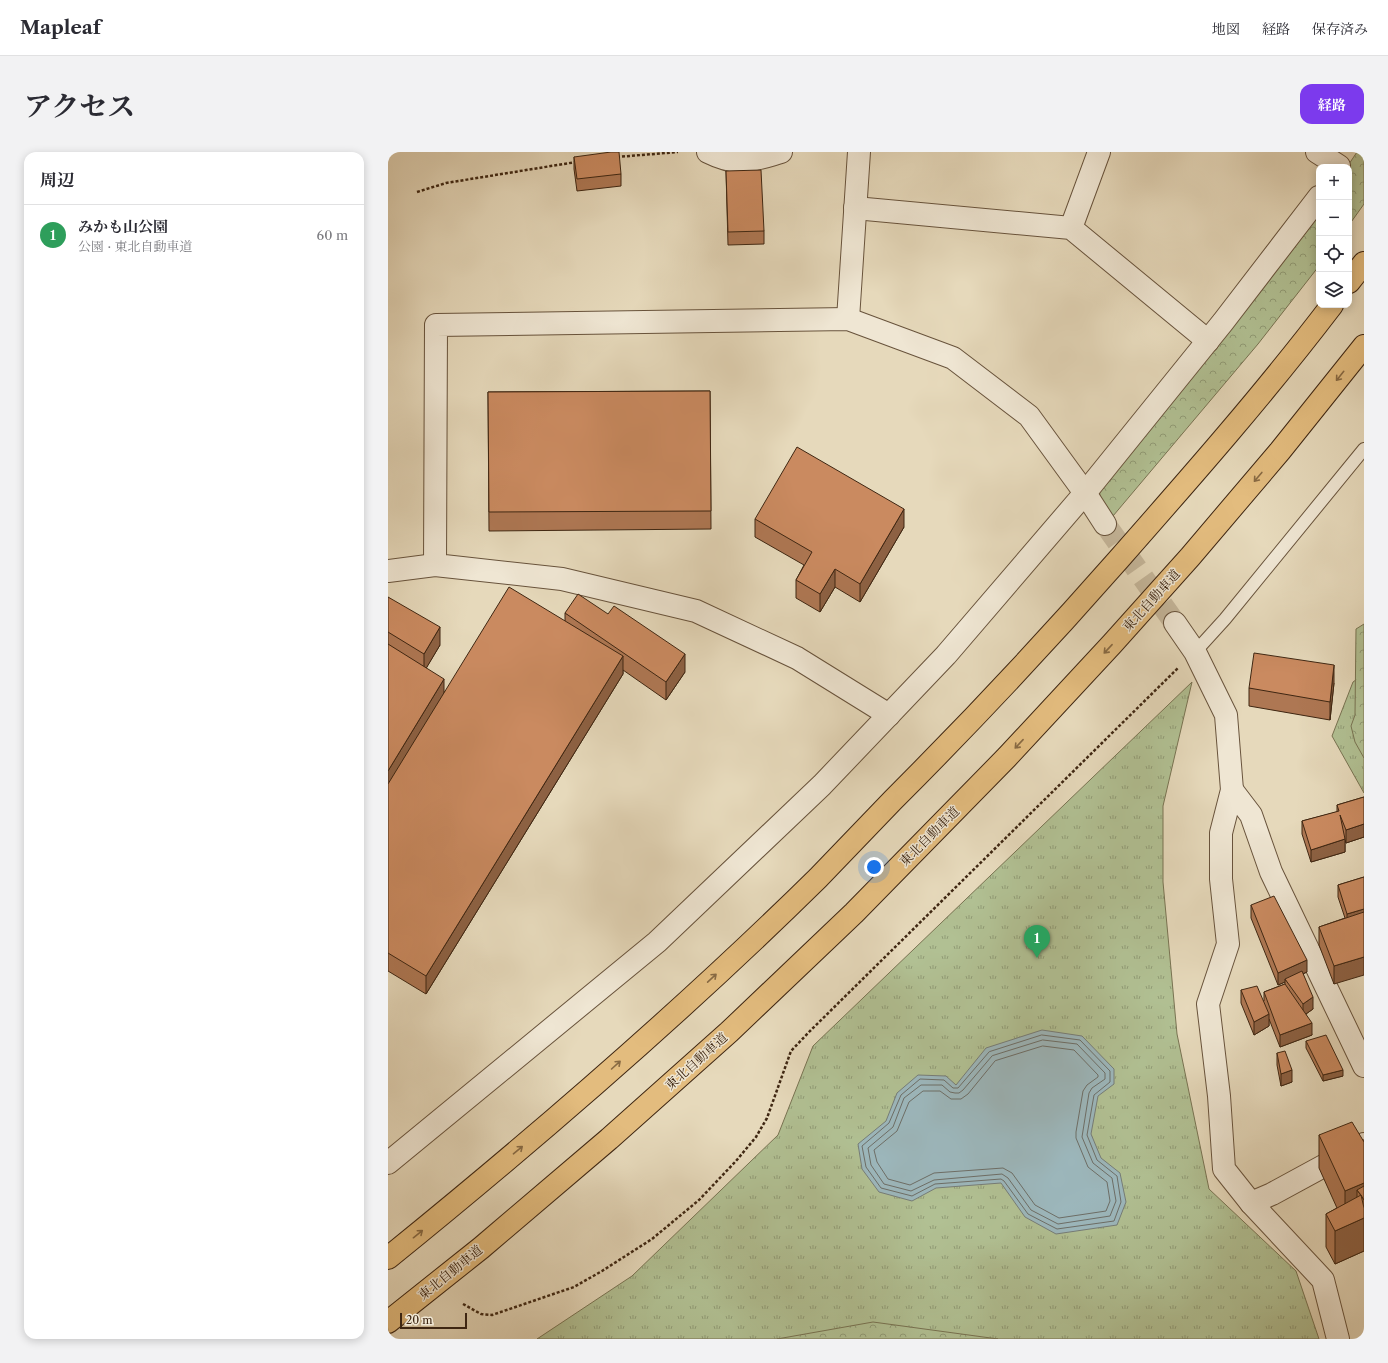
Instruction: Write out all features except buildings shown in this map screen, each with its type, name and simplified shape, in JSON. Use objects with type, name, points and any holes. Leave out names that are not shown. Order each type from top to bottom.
[{"type":"highway","points":[[1352,278],[1364,263]]},
{"type":"highway","points":[[388,1258],[449,1209],[577,1100],[692,997],[818,878],[969,723],[1076,608],[1243,416],[1305,341],[1330,308]]},
{"type":"highway","name":"東北自動車道","points":[[388,1322],[481,1248],[610,1138],[729,1032],[854,913],[1007,757],[1112,644],[1205,539],[1280,451],[1364,346]]},
{"type":"street","points":[[708,152],[724,160],[749,162],[780,152]]},
{"type":"street","points":[[848,319],[859,152]]},
{"type":"street","points":[[1071,228],[1099,152]]},
{"type":"street","points":[[1318,152],[1342,162]]},
{"type":"street","points":[[388,1163],[657,942],[822,785],[946,655],[1085,493],[1208,341],[1317,200]]},
{"type":"street","points":[[855,208],[1071,228],[1208,341]]},
{"type":"street","points":[[435,566],[436,325],[848,319],[953,358],[1029,416],[1085,493],[1105,524]]},
{"type":"street","points":[[388,571],[435,566],[562,579],[696,611],[798,658],[889,715]]},
{"type":"street","points":[[1175,623],[1195,652],[1226,715],[1232,790],[1221,833],[1221,879],[1228,944],[1208,1004],[1219,1096],[1224,1169],[1251,1202],[1323,1280],[1338,1339]]},
{"type":"street","points":[[1232,790],[1251,815],[1271,872],[1364,1066]]},
{"type":"street","points":[[1251,1202],[1272,1194],[1364,1144]]},
{"type":"lane","points":[[1195,652],[1225,620],[1364,449]]},
{"type":"path","points":[[616,158],[678,152]]},
{"type":"path","points":[[417,192],[446,183],[578,162]]},
{"type":"path","points":[[463,1304],[481,1314],[492,1314],[574,1287],[652,1239],[698,1200],[736,1161],[756,1137],[767,1118],[791,1052],[1195,652]]},
{"type":"green space","points":[[1357,152],[1364,152],[1364,204],[1352,221],[1352,164],[1349,164]]},
{"type":"green space","points":[[1316,215],[1316,270],[1258,344],[1113,516],[1100,499],[1099,480]]},
{"type":"green space","points":[[1364,624],[1364,758],[1355,742],[1351,726],[1355,715],[1356,629]]},
{"type":"green space","points":[[1364,674],[1364,793],[1332,736],[1353,682]]},
{"type":"green space","points":[[1192,682],[1163,806],[1163,882],[1177,1034],[1209,1189],[1296,1271],[1319,1339],[537,1339],[632,1276],[778,1135],[813,1046]]},
{"type":"green space","points":[[873,1322],[998,1339],[777,1339]]},
{"type":"water","points":[[1042,1030],[1082,1036],[1114,1069],[1114,1084],[1098,1096],[1091,1134],[1101,1158],[1120,1173],[1126,1202],[1117,1225],[1056,1234],[1025,1217],[1001,1183],[936,1188],[912,1201],[879,1192],[862,1169],[858,1144],[886,1121],[897,1093],[918,1075],[946,1076],[956,1085],[986,1048]]},
{"type":"tunnel","points":[[1105,524],[1175,623]]},
{"type":"place","name":"みかも山公園","points":[[1037,958]]}]
